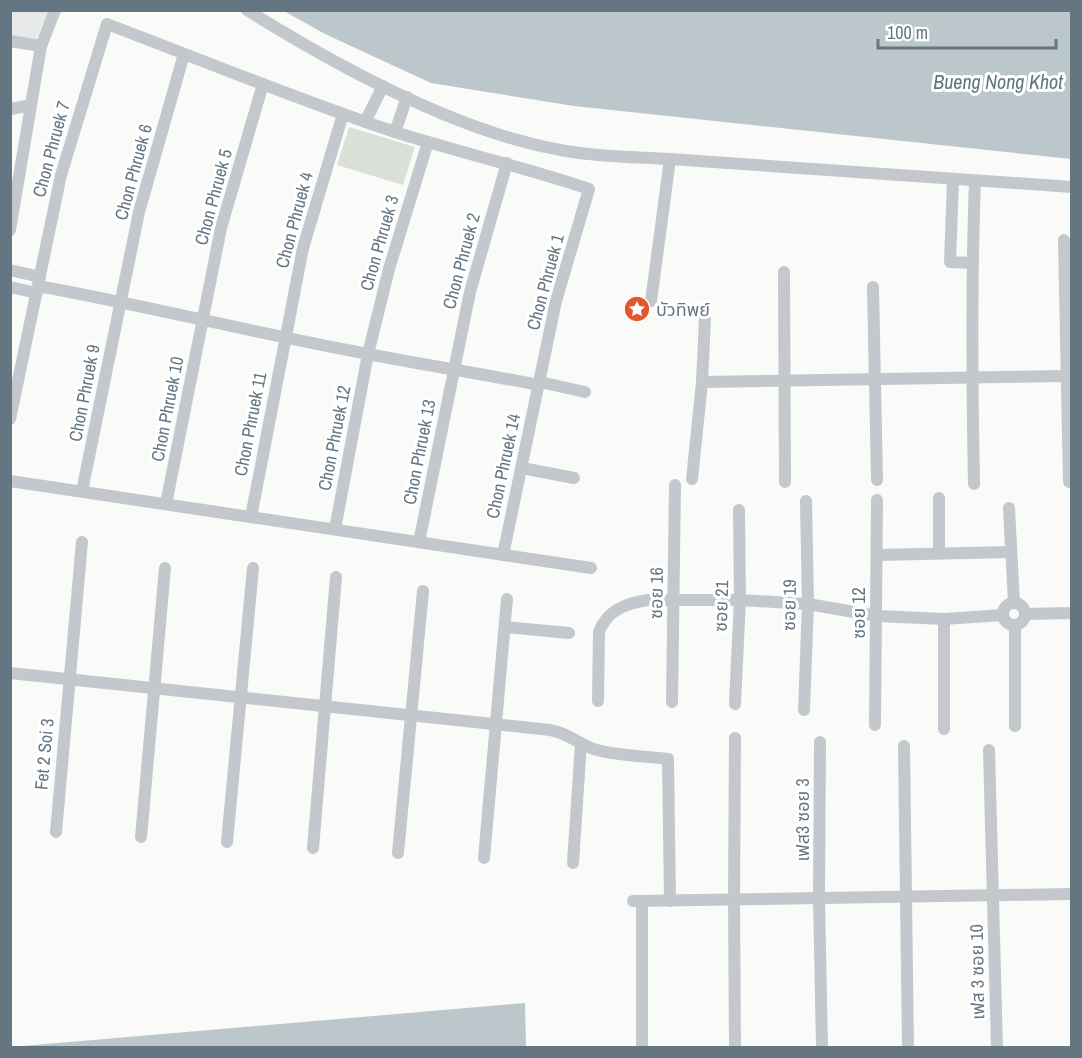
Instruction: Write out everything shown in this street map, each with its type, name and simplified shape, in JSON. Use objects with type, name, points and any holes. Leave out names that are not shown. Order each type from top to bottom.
[{"type":"street","points":[[10,230],[41,45],[55,10]]},
{"type":"street","points":[[247,10],[288,36],[407,97],[473,124],[514,138],[565,151],[1071,187]]},
{"type":"street","name":"Chon Phruek 7","points":[[10,419],[61,175],[106,24],[184,54]]},
{"type":"street","points":[[10,41],[41,45]]},
{"type":"street","points":[[184,54],[395,132],[507,164]]},
{"type":"street","name":"Chon Phruek 6","points":[[121,301],[139,212],[184,54]]},
{"type":"street","name":"Chon Phruek 5","points":[[202,320],[221,228],[263,84]]},
{"type":"street","points":[[366,122],[383,86]]},
{"type":"street","points":[[395,132],[407,97]]},
{"type":"street","points":[[10,109],[31,105]]},
{"type":"street","name":"Chon Phruek 4","points":[[286,337],[303,248],[343,114]]},
{"type":"street","name":"Chon Phruek 3","points":[[369,354],[389,269],[428,142]]},
{"type":"street","points":[[651,301],[670,159]]},
{"type":"street","name":"Chon Phruek 1","points":[[507,164],[589,189],[556,301],[539,383]]},
{"type":"street","name":"Chon Phruek 2","points":[[453,369],[470,292],[507,164]]},
{"type":"street","points":[[953,180],[950,262],[972,263]]},
{"type":"street","points":[[974,484],[972,263],[975,181]]},
{"type":"street","points":[[1064,240],[1069,482]]},
{"type":"street","points":[[10,270],[38,285]]},
{"type":"street","points":[[784,272],[785,482]]},
{"type":"street","points":[[10,287],[38,285],[369,354],[585,392]]},
{"type":"street","points":[[873,287],[877,480]]},
{"type":"street","name":"Chon Phruek 9","points":[[82,491],[121,301]]},
{"type":"street","name":"Chon Phruek 10","points":[[166,504],[202,320]]},
{"type":"street","points":[[692,479],[702,381],[705,320]]},
{"type":"street","name":"Chon Phruek 11","points":[[251,517],[286,337]]},
{"type":"street","name":"Chon Phruek 12","points":[[335,529],[369,354]]},
{"type":"street","name":"Chon Phruek 13","points":[[419,542],[453,369]]},
{"type":"street","points":[[702,381],[1066,376]]},
{"type":"street","name":"Chon Phruek 14","points":[[503,555],[539,383]]},
{"type":"street","points":[[522,468],[574,478]]},
{"type":"street","points":[[10,481],[591,568]]},
{"type":"street","name":"ซอย 16","points":[[672,702],[675,484]]},
{"type":"street","points":[[939,498],[939,552]]},
{"type":"street","name":"ซอย 12","points":[[875,725],[877,500]]},
{"type":"street","name":"ซอย 19","points":[[804,710],[808,604],[806,501]]},
{"type":"street","points":[[1009,508],[1014,603]]},
{"type":"street","name":"ซอย 21","points":[[735,704],[740,600],[740,510]]},
{"type":"street","name":"Fet 2 Soi 3","points":[[56,832],[82,542]]},
{"type":"street","points":[[877,555],[1011,552]]},
{"type":"street","points":[[141,837],[165,568]]},
{"type":"street","points":[[227,842],[253,568]]},
{"type":"street","points":[[313,848],[336,577]]},
{"type":"street","points":[[398,852],[423,591]]},
{"type":"street","points":[[484,858],[507,599]]},
{"type":"street","points":[[598,700],[602,623],[624,605],[648,600],[740,600],[808,604],[877,616],[944,619],[1003,615]]},
{"type":"street","points":[[1014,603],[1022,606],[1026,614],[1023,622],[1015,626],[1007,623],[1003,615],[1006,606],[1014,603]]},
{"type":"street","points":[[1026,614],[1071,613]]},
{"type":"street","points":[[944,619],[944,729]]},
{"type":"street","points":[[1015,626],[1015,726]]},
{"type":"street","points":[[505,627],[569,633]]},
{"type":"street","points":[[10,673],[495,723],[561,732],[593,749],[611,753],[668,759],[670,901]]},
{"type":"street","points":[[735,738],[735,1047]]},
{"type":"street","points":[[573,863],[581,742]]},
{"type":"street","name":"เฟส3 ซอย 3","points":[[820,742],[819,898],[822,1047]]},
{"type":"street","points":[[904,746],[908,1047]]},
{"type":"street","name":"เฟส 3 ซอย 10","points":[[989,750],[997,1047]]},
{"type":"street","points":[[642,1047],[638,901],[1071,894]]},
{"type":"shaded area","points":[[10,11],[48,11],[35,41],[11,37]]},
{"type":"shaded area","points":[[349,127],[415,147],[403,185],[337,165]]},
{"type":"water","name":"Bueng Nong Khot","points":[[284,11],[1071,11],[1071,159],[574,106],[431,83],[325,34]]},
{"type":"water","points":[[525,1003],[526,1047],[11,1047]]},
{"type":"place","name":"บัวทิพย์","points":[[637,309]]}]
